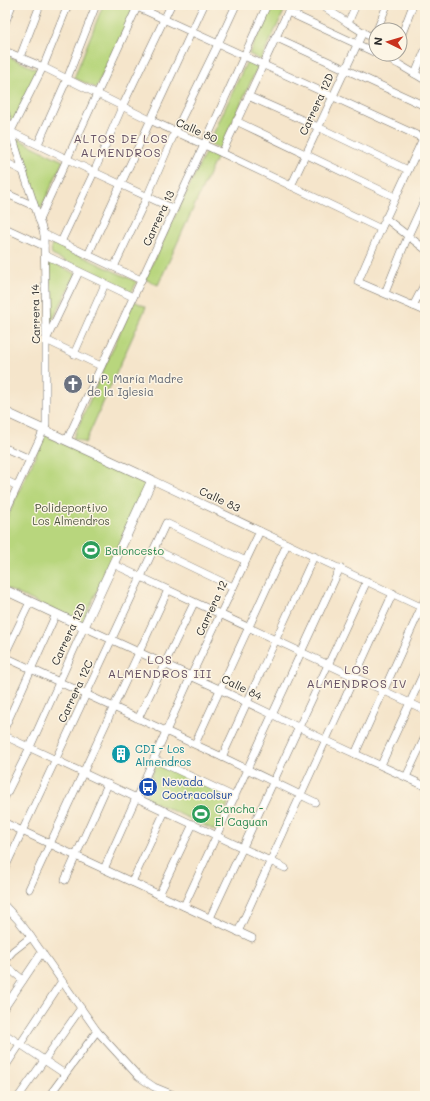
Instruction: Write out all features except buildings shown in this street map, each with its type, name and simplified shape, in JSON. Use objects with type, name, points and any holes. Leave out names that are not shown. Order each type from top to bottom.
[{"type":"street","points":[[5,23],[12,5]]},
{"type":"street","points":[[20,57],[40,5]]},
{"type":"street","points":[[68,5],[43,67],[8,130],[120,185],[174,209]]},
{"type":"street","points":[[38,144],[67,79],[96,5]]},
{"type":"street","points":[[61,242],[94,172],[122,107],[172,5]]},
{"type":"street","points":[[88,255],[204,5]]},
{"type":"street","points":[[114,267],[147,197],[175,132],[236,5]]},
{"type":"street","name":"Carrera 13","points":[[67,440],[245,56],[267,5]]},
{"type":"street","points":[[348,23],[356,5]]},
{"type":"street","points":[[380,22],[387,5]]},
{"type":"street","points":[[406,22],[413,5]]},
{"type":"street","points":[[39,220],[136,6],[332,97],[424,136],[385,218],[358,282],[425,311]]},
{"type":"street","points":[[323,6],[368,35]]},
{"type":"street","points":[[222,153],[289,8],[368,49]]},
{"type":"street","name":"Carrera 12D","points":[[291,186],[363,32]]},
{"type":"street","points":[[275,38],[425,106]]},
{"type":"street","points":[[415,74],[425,50]]},
{"type":"street","name":"Calle 80","points":[[5,51],[43,67],[122,107],[381,229]]},
{"type":"street","points":[[399,62],[425,80]]},
{"type":"street","points":[[248,96],[318,127],[408,170]]},
{"type":"street","name":"Carrera 14","points":[[5,112],[8,130],[44,234],[46,340],[46,425],[5,513]]},
{"type":"street","points":[[236,121],[395,197]]},
{"type":"street","points":[[416,154],[425,161]]},
{"type":"street","points":[[5,162],[23,171]]},
{"type":"street","points":[[5,192],[34,206]]},
{"type":"street","points":[[385,293],[425,198]]},
{"type":"street","points":[[385,218],[425,249]]},
{"type":"street","points":[[5,228],[44,246]]},
{"type":"street","points":[[44,234],[141,280]]},
{"type":"street","points":[[45,255],[133,297]]},
{"type":"street","points":[[79,272],[46,340],[101,366]]},
{"type":"street","points":[[413,306],[425,283]]},
{"type":"street","points":[[74,354],[105,284]]},
{"type":"street","name":"Calle 83","points":[[5,412],[423,608]]},
{"type":"street","points":[[5,448],[30,459]]},
{"type":"street","points":[[5,480],[17,486]]},
{"type":"street","name":"Carrera 12D","points":[[5,797],[30,747],[152,480]]},
{"type":"street","name":"Carrera 12C","points":[[5,868],[166,523],[246,561]]},
{"type":"street","name":"Carrera 12","points":[[104,869],[191,676],[260,531]]},
{"type":"street","points":[[195,744],[287,544]]},
{"type":"street","points":[[154,549],[233,588]]},
{"type":"street","points":[[222,757],[274,640],[314,556]]},
{"type":"street","points":[[113,564],[425,710]]},
{"type":"street","points":[[184,906],[340,568]]},
{"type":"street","points":[[210,918],[244,848],[367,581]]},
{"type":"street","name":"Calle 84","points":[[5,590],[425,786]]},
{"type":"street","points":[[29,889],[82,772],[114,708],[168,590]]},
{"type":"street","points":[[238,932],[393,593]]},
{"type":"street","points":[[355,754],[383,691],[423,608],[425,599]]},
{"type":"street","points":[[5,654],[30,602]]},
{"type":"street","points":[[138,719],[194,603]]},
{"type":"street","points":[[5,727],[56,614]]},
{"type":"street","points":[[5,657],[85,695],[195,744],[315,802]]},
{"type":"street","points":[[381,766],[425,670]]},
{"type":"street","points":[[5,736],[285,868]]},
{"type":"street","points":[[406,777],[425,737]]},
{"type":"street","points":[[154,759],[235,797]]},
{"type":"street","points":[[65,880],[108,784]]},
{"type":"street","points":[[132,882],[165,811]]},
{"type":"street","points":[[5,823],[252,938]]},
{"type":"street","points":[[159,894],[193,824]]},
{"type":"street","points":[[5,906],[18,920],[42,952],[97,1031],[138,1076],[154,1087],[176,1096]]},
{"type":"street","points":[[5,960],[30,936]]},
{"type":"street","points":[[6,1002],[42,952]]},
{"type":"street","points":[[5,966],[23,980]]},
{"type":"street","points":[[5,1067],[62,981]]},
{"type":"street","points":[[19,1096],[81,1008]]},
{"type":"street","points":[[49,1096],[97,1031]]},
{"type":"street","points":[[5,1034],[65,1074]]},
{"type":"green space","points":[[103,5],[122,5],[134,9],[96,88],[74,78]]},
{"type":"green space","points":[[272,5],[287,5],[261,60],[249,54]]},
{"type":"green space","points":[[5,55],[38,70],[12,124],[5,100]]},
{"type":"green space","points":[[247,61],[258,66],[220,149],[209,143]]},
{"type":"green space","points":[[16,138],[63,161],[40,211]]},
{"type":"green space","points":[[207,149],[218,154],[158,285],[145,279]]},
{"type":"green space","points":[[54,243],[137,282],[131,293],[52,255],[51,247]]},
{"type":"green space","points":[[49,261],[76,274],[49,327]]},
{"type":"green space","points":[[134,301],[146,307],[85,443],[73,438]]},
{"type":"green space","name":"Polideportivo Los Almendros","points":[[45,435],[147,485],[82,623],[5,588],[5,522]]},
{"type":"green space","name":"Cancha - El Caguan","points":[[157,763],[231,797],[216,831],[141,796],[146,795],[153,779],[151,776]]},
{"type":"place","name":"U. P. María Madre de la Iglesia","points":[[73,384]]},
{"type":"place","name":"Baloncesto","points":[[91,550]]},
{"type":"place","name":"CDI - Los Almendros","points":[[121,754]]},
{"type":"place","name":"Nevada Cootracolsur","points":[[148,787]]},
{"type":"place","name":"Cancha - El Caguan","points":[[201,814]]},
{"type":"district","name":"ALTOS DE LOS ALMENDROS","points":[[121,145]]},
{"type":"district","name":"LOS ALMENDROS III","points":[[160,666]]},
{"type":"district","name":"LOS ALMENDROS IV","points":[[357,676]]}]
